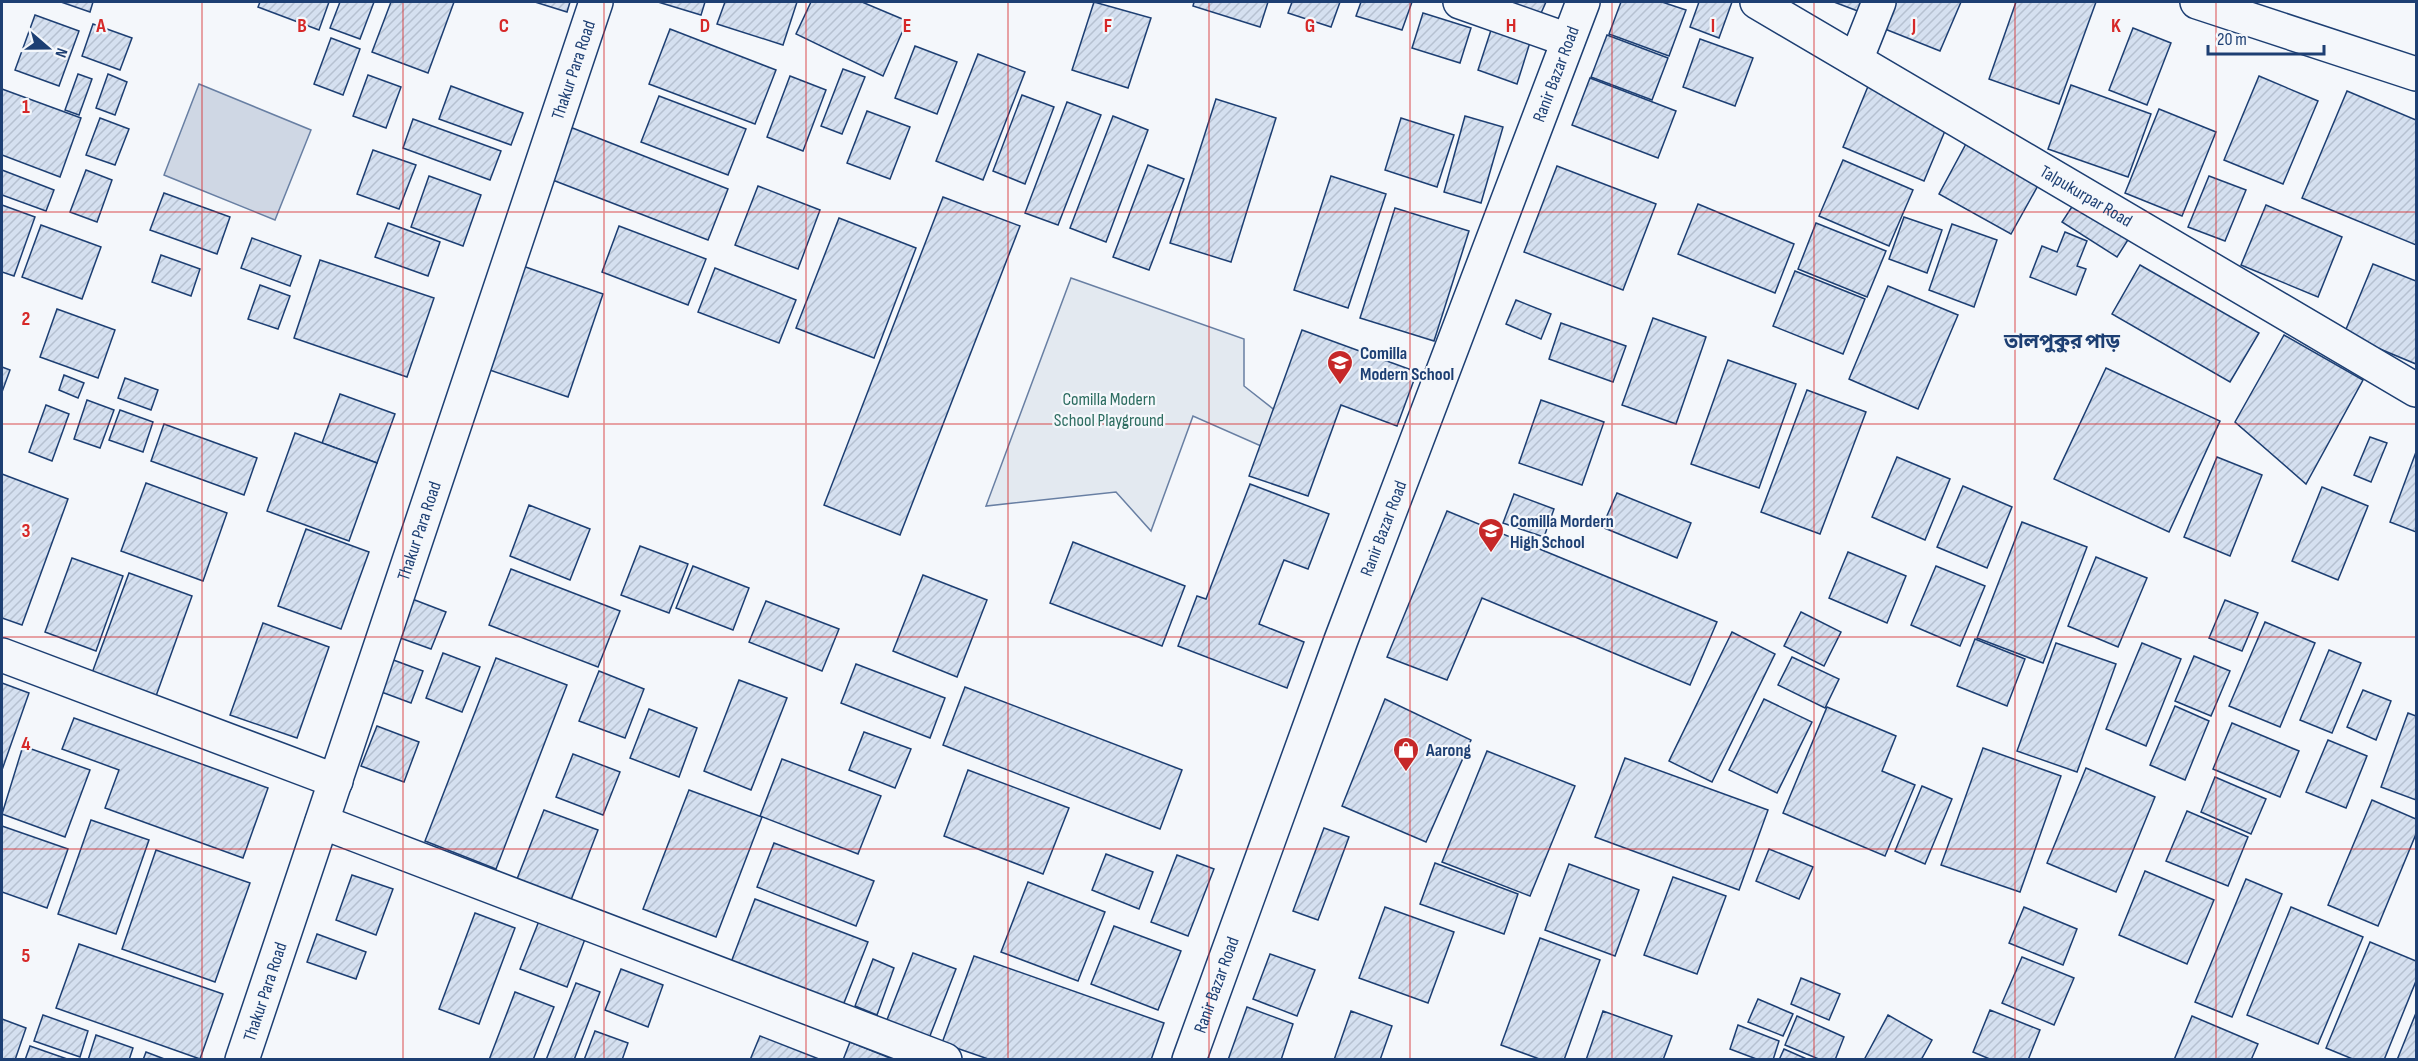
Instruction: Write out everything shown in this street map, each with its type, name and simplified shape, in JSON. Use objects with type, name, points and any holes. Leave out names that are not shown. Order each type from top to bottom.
[{"type":"street","name":"Thakur Para Road","points":[[242,1059],[596,2]]},
{"type":"street","points":[[1460,2],[1569,40]]},
{"type":"street","name":"Ranir Bazar Road","points":[[1189,1059],[1345,629],[1583,2]]},
{"type":"street","name":"Talpukurpar Road","points":[[1757,2],[2416,390]]},
{"type":"street","points":[[1856,60],[1880,2]]},
{"type":"street","points":[[2197,2],[2416,74]]},
{"type":"street","points":[[2,655],[336,781]]},
{"type":"street","points":[[322,822],[945,1059]]},
{"type":"green space","name":"Comilla Modern School Playground","points":[[1071,278],[1244,339],[1244,386],[1277,412],[1261,446],[1193,416],[1151,531],[1116,492],[986,506]]},
{"type":"shaded area","points":[[199,84],[311,130],[275,220],[164,175]]},
{"type":"building","points":[[61,2],[93,2],[90,12]]},
{"type":"building","points":[[260,2],[329,2],[319,30],[258,7]]},
{"type":"building","points":[[340,2],[374,2],[360,39],[330,28]]},
{"type":"building","points":[[391,2],[454,2],[428,73],[372,52]]},
{"type":"building","points":[[535,2],[570,2],[567,12]]},
{"type":"building","points":[[658,2],[705,2],[701,15]]},
{"type":"building","points":[[725,2],[797,2],[783,45],[717,24]]},
{"type":"building","points":[[811,2],[862,2],[907,21],[883,76],[796,34]]},
{"type":"building","points":[[1094,2],[1151,18],[1128,88],[1072,70]]},
{"type":"building","points":[[1194,2],[1268,2],[1260,27],[1193,6]]},
{"type":"building","points":[[1292,2],[1340,2],[1331,27],[1288,13]]},
{"type":"building","points":[[1361,2],[1412,2],[1402,30],[1356,16]]},
{"type":"building","points":[[1492,2],[1546,2],[1537,22]]},
{"type":"building","points":[[1621,2],[1662,2],[1686,10],[1669,56],[1609,34]]},
{"type":"building","points":[[1699,2],[1732,2],[1719,38],[1690,27]]},
{"type":"building","points":[[1834,2],[1868,2],[1863,13]]},
{"type":"building","points":[[1885,2],[1961,2],[1940,51],[1875,25]]},
{"type":"building","points":[[2016,2],[2096,2],[2059,104],[1989,79]]},
{"type":"building","points":[[1423,13],[1471,28],[1460,63],[1412,48]]},
{"type":"building","points":[[35,15],[79,31],[59,86],[15,70]]},
{"type":"building","points":[[93,24],[132,38],[120,70],[82,56]]},
{"type":"building","points":[[1493,24],[1532,36],[1517,84],[1478,70]]},
{"type":"building","points":[[2133,28],[2171,43],[2147,105],[2109,90]]},
{"type":"building","points":[[670,29],[776,70],[755,124],[649,84]]},
{"type":"building","points":[[1607,35],[1668,58],[1652,100],[1591,77]]},
{"type":"building","points":[[331,38],[360,49],[343,95],[314,84]]},
{"type":"building","points":[[1700,39],[1753,58],[1735,106],[1683,87]]},
{"type":"building","points":[[915,46],[957,62],[937,114],[895,98]]},
{"type":"building","points":[[978,54],[1025,72],[983,180],[936,161]]},
{"type":"building","points":[[843,69],[865,77],[842,134],[821,126]]},
{"type":"building","points":[[78,74],[92,79],[79,115],[65,110]]},
{"type":"building","points":[[108,74],[127,82],[115,115],[96,108]]},
{"type":"building","points":[[368,75],[401,87],[386,128],[353,116]]},
{"type":"building","points":[[790,76],[826,90],[803,151],[767,137]]},
{"type":"building","points":[[2259,76],[2318,101],[2283,184],[2224,160]]},
{"type":"building","points":[[1590,78],[1676,111],[1658,158],[1572,125]]},
{"type":"building","points":[[1869,84],[1950,119],[1924,181],[1843,147]]},
{"type":"building","points":[[2071,85],[2151,114],[2128,177],[2048,149]]},
{"type":"building","points":[[451,86],[523,113],[511,145],[439,119]]},
{"type":"building","points":[[2,89],[81,118],[60,177],[2,155]]},
{"type":"building","points":[[2347,91],[2416,120],[2416,245],[2302,198]]},
{"type":"building","points":[[1022,95],[1054,107],[1025,184],[993,171]]},
{"type":"building","points":[[659,96],[746,129],[728,175],[641,142]]},
{"type":"building","points":[[1216,99],[1276,118],[1231,262],[1170,243]]},
{"type":"building","points":[[1067,102],[1101,115],[1058,225],[1025,213]]},
{"type":"building","points":[[2159,109],[2216,132],[2182,216],[2125,193]]},
{"type":"building","points":[[867,111],[910,127],[890,179],[847,163]]},
{"type":"building","points":[[1113,116],[1148,130],[1106,242],[1070,228]]},
{"type":"building","points":[[1465,116],[1503,127],[1481,203],[1444,192]]},
{"type":"building","points":[[100,118],[129,129],[115,165],[86,155]]},
{"type":"building","points":[[1401,118],[1454,135],[1437,187],[1385,170]]},
{"type":"building","points":[[413,119],[501,151],[490,180],[403,148]]},
{"type":"building","points":[[570,127],[728,189],[708,240],[550,179]]},
{"type":"building","points":[[1967,142],[2040,182],[2011,234],[1939,194]]},
{"type":"building","points":[[373,150],[416,165],[399,209],[357,194]]},
{"type":"building","points":[[1843,160],[1913,190],[1889,246],[1819,216]]},
{"type":"building","points":[[1148,165],[1184,179],[1149,270],[1113,257]]},
{"type":"building","points":[[1557,166],[1656,204],[1623,290],[1524,252]]},
{"type":"building","points":[[2,170],[54,190],[46,211],[2,195]]},
{"type":"building","points":[[86,170],[112,180],[97,222],[70,212]]},
{"type":"building","points":[[429,176],[481,195],[463,246],[411,227]]},
{"type":"building","points":[[1331,176],[1386,194],[1348,308],[1294,290]]},
{"type":"building","points":[[2209,176],[2246,190],[2225,241],[2188,227]]},
{"type":"building","points":[[758,186],[820,210],[798,269],[735,245]]},
{"type":"building","points":[[164,193],[230,217],[217,254],[150,230]]},
{"type":"building","points":[[2079,196],[2133,232],[2117,257],[2062,222]]},
{"type":"building","points":[[943,197],[1020,226],[900,535],[824,505]]},
{"type":"building","points":[[1698,204],[1794,244],[1775,293],[1678,254]]},
{"type":"building","points":[[2,205],[35,217],[14,276],[2,272]]},
{"type":"building","points":[[2266,205],[2342,237],[2318,297],[2241,265]]},
{"type":"building","points":[[1395,208],[1469,231],[1434,341],[1360,318]]},
{"type":"building","points":[[1904,217],[1942,230],[1927,273],[1889,259]]},
{"type":"building","points":[[839,218],[916,248],[874,358],[796,328]]},
{"type":"building","points":[[388,223],[440,242],[428,276],[375,257]]},
{"type":"building","points":[[1816,223],[1886,251],[1867,297],[1798,269]]},
{"type":"building","points":[[1952,224],[1997,240],[1974,307],[1929,290]]},
{"type":"building","points":[[41,225],[101,247],[82,299],[22,277]]},
{"type":"building","points":[[619,226],[706,259],[688,305],[602,272]]},
{"type":"building","points":[[2065,232],[2087,241],[2077,266],[2086,269],[2076,295],[2030,277],[2042,246],[2057,252]]},
{"type":"building","points":[[252,238],[301,256],[290,286],[241,268]]},
{"type":"building","points":[[161,255],[200,269],[191,296],[152,282]]},
{"type":"building","points":[[320,260],[434,298],[407,377],[294,338]]},
{"type":"building","points":[[517,264],[603,294],[568,397],[481,367]]},
{"type":"building","points":[[2373,264],[2416,281],[2416,364],[2344,334]]},
{"type":"building","points":[[2140,265],[2259,333],[2230,382],[2112,314]]},
{"type":"building","points":[[715,268],[796,300],[779,343],[698,312]]},
{"type":"building","points":[[1795,271],[1865,299],[1843,354],[1773,326]]},
{"type":"building","points":[[260,285],[290,296],[278,329],[248,319]]},
{"type":"building","points":[[1888,286],[1958,315],[1918,409],[1849,379]]},
{"type":"building","points":[[1516,300],[1551,314],[1541,339],[1506,324]]},
{"type":"building","points":[[57,309],[115,330],[98,378],[40,357]]},
{"type":"building","points":[[1653,318],[1706,337],[1676,424],[1622,405]]},
{"type":"building","points":[[1561,323],[1626,346],[1613,382],[1549,359]]},
{"type":"building","points":[[1302,330],[1417,372],[1397,426],[1341,405],[1308,496],[1249,476]]},
{"type":"building","points":[[2284,335],[2363,380],[2306,484],[2235,422]]},
{"type":"building","points":[[1728,360],[1796,384],[1759,488],[1691,464]]},
{"type":"building","points":[[2,367],[10,370],[2,392]]},
{"type":"building","points":[[2106,368],[2220,421],[2169,532],[2054,479]]},
{"type":"building","points":[[64,375],[84,383],[78,398],[59,390]]},
{"type":"building","points":[[125,378],[158,390],[151,410],[118,398]]},
{"type":"building","points":[[1807,390],[1866,412],[1820,534],[1761,512]]},
{"type":"building","points":[[340,394],[395,414],[377,463],[322,443]]},
{"type":"building","points":[[87,400],[114,410],[100,448],[74,439]]},
{"type":"building","points":[[1541,400],[1604,422],[1582,485],[1519,463]]},
{"type":"building","points":[[46,405],[69,414],[52,461],[29,452]]},
{"type":"building","points":[[120,410],[153,422],[143,452],[109,440]]},
{"type":"building","points":[[164,424],[257,458],[244,495],[151,461]]},
{"type":"building","points":[[295,433],[377,463],[349,541],[267,511]]},
{"type":"building","points":[[2370,437],[2387,443],[2371,482],[2354,475]]},
{"type":"building","points":[[2416,452],[2416,532],[2390,522]]},
{"type":"building","points":[[1897,457],[1950,479],[1925,540],[1872,517]]},
{"type":"building","points":[[2217,457],[2262,475],[2230,556],[2184,537]]},
{"type":"building","points":[[2,474],[68,499],[22,625],[2,618]]},
{"type":"building","points":[[146,483],[227,513],[203,581],[121,551]]},
{"type":"building","points":[[1250,484],[1329,514],[1308,569],[1284,560],[1259,624],[1304,642],[1287,688],[1178,646],[1197,596],[1206,599]]},
{"type":"building","points":[[1963,486],[2012,507],[1987,568],[1937,547]]},
{"type":"building","points":[[2322,487],[2368,506],[2338,580],[2292,561]]},
{"type":"building","points":[[1617,493],[1691,523],[1677,558],[1602,527]]},
{"type":"building","points":[[1514,494],[1554,509],[1544,537],[1503,523]]},
{"type":"building","points":[[529,505],[590,529],[570,580],[510,556]]},
{"type":"building","name":"Comilla Mordern High School","points":[[1447,511],[1717,622],[1690,685],[1482,598],[1447,680],[1387,657]]},
{"type":"building","points":[[2022,522],[2087,547],[2043,663],[1977,638]]},
{"type":"building","points":[[306,529],[369,552],[341,629],[278,606]]},
{"type":"building","points":[[1073,542],[1185,586],[1162,646],[1050,603]]},
{"type":"building","points":[[640,546],[688,564],[669,613],[621,595]]},
{"type":"building","points":[[1848,552],[1906,576],[1887,623],[1829,598]]},
{"type":"building","points":[[2096,557],[2147,578],[2118,647],[2068,626]]},
{"type":"building","points":[[72,558],[123,576],[96,651],[45,632]]},
{"type":"building","points":[[693,566],[749,588],[733,630],[676,608]]},
{"type":"building","points":[[1936,566],[1985,586],[1960,646],[1911,625]]},
{"type":"building","points":[[511,569],[620,611],[598,667],[489,625]]},
{"type":"building","points":[[129,573],[192,596],[156,696],[92,673]]},
{"type":"building","points":[[923,575],[987,600],[957,677],[893,651]]},
{"type":"building","points":[[407,597],[446,612],[431,649],[392,635]]},
{"type":"building","points":[[2225,600],[2258,613],[2242,651],[2209,638]]},
{"type":"building","points":[[766,601],[839,629],[822,671],[749,642]]},
{"type":"building","points":[[1801,612],[1841,632],[1824,666],[1784,646]]},
{"type":"building","points":[[2265,622],[2315,643],[2280,727],[2229,706]]},
{"type":"building","points":[[263,623],[329,647],[297,738],[230,715]]},
{"type":"building","points":[[1732,632],[1775,654],[1712,782],[1669,761]]},
{"type":"building","points":[[1975,639],[2025,659],[2007,706],[1957,686]]},
{"type":"building","points":[[2056,643],[2116,664],[2077,772],[2017,751]]},
{"type":"building","points":[[2142,643],[2181,659],[2146,746],[2106,729]]},
{"type":"building","points":[[2329,650],[2361,663],[2332,733],[2300,720]]},
{"type":"building","points":[[443,653],[480,667],[462,712],[426,698]]},
{"type":"building","points":[[380,655],[423,671],[411,703],[368,687]]},
{"type":"building","points":[[2194,656],[2230,671],[2211,716],[2175,701]]},
{"type":"building","points":[[1792,657],[1839,679],[1825,708],[1778,685]]},
{"type":"building","points":[[496,658],[567,685],[496,869],[425,841]]},
{"type":"building","points":[[856,664],[945,698],[930,738],[841,703]]},
{"type":"building","points":[[599,671],[644,689],[625,738],[579,721]]},
{"type":"building","points":[[739,680],[787,698],[751,790],[704,771]]},
{"type":"building","points":[[2,683],[29,693],[2,770]]},
{"type":"building","points":[[965,687],[1182,770],[1160,829],[943,745]]},
{"type":"building","points":[[2363,690],[2391,701],[2376,740],[2347,727]]},
{"type":"building","name":"Aarong","points":[[1385,699],[1471,740],[1426,842],[1342,806]]},
{"type":"building","points":[[1764,699],[1812,722],[1777,793],[1729,770]]},
{"type":"building","points":[[2175,706],[2209,721],[2185,780],[2150,765]]},
{"type":"building","points":[[1827,707],[1896,736],[1882,771],[1915,785],[1885,856],[1783,813]]},
{"type":"building","points":[[649,709],[697,728],[679,777],[630,758]]},
{"type":"building","points":[[2408,713],[2416,716],[2416,800],[2381,787]]},
{"type":"building","points":[[74,718],[268,788],[243,858],[105,808],[119,770],[62,749]]},
{"type":"building","points":[[2232,723],[2299,751],[2280,797],[2213,769]]},
{"type":"building","points":[[377,726],[419,742],[404,782],[361,766]]},
{"type":"building","points":[[864,732],[911,749],[895,788],[849,770]]},
{"type":"building","points":[[2328,740],[2367,756],[2346,808],[2306,792]]},
{"type":"building","points":[[23,746],[90,770],[65,837],[2,814]]},
{"type":"building","points":[[1983,748],[2061,776],[2020,892],[1941,865]]},
{"type":"building","points":[[1487,751],[1575,786],[1530,896],[1442,862]]},
{"type":"building","points":[[573,754],[620,772],[603,815],[556,797]]},
{"type":"building","points":[[1625,758],[1768,810],[1739,890],[1595,837]]},
{"type":"building","points":[[782,759],[881,796],[858,854],[760,816]]},
{"type":"building","points":[[2086,768],[2155,797],[2116,892],[2047,863]]},
{"type":"building","points":[[968,770],[1069,808],[1043,874],[944,836]]},
{"type":"building","points":[[2215,777],[2266,799],[2251,834],[2201,812]]},
{"type":"building","points":[[1922,786],[1952,799],[1925,864],[1895,851]]},
{"type":"building","points":[[689,790],[762,817],[716,937],[643,909]]},
{"type":"building","points":[[2372,800],[2416,819],[2416,834],[2378,926],[2328,905]]},
{"type":"building","points":[[544,810],[598,830],[571,900],[517,879]]},
{"type":"building","points":[[2187,811],[2248,837],[2228,886],[2166,861]]},
{"type":"building","points":[[91,820],[149,840],[116,934],[58,914]]},
{"type":"building","points":[[2,826],[68,849],[47,908],[2,892]]},
{"type":"building","points":[[1324,828],[1349,837],[1318,920],[1293,911]]},
{"type":"building","points":[[774,843],[874,881],[856,926],[757,887]]},
{"type":"building","points":[[1769,849],[1813,867],[1799,899],[1756,881]]},
{"type":"building","points":[[156,850],[250,883],[215,982],[122,949]]},
{"type":"building","points":[[1106,854],[1153,872],[1139,909],[1092,890]]},
{"type":"building","points":[[1177,855],[1214,869],[1188,936],[1151,922]]},
{"type":"building","points":[[1435,863],[1518,894],[1504,934],[1420,904]]},
{"type":"building","points":[[1569,864],[1639,890],[1615,956],[1545,930]]},
{"type":"building","points":[[2145,871],[2214,900],[2187,964],[2119,935]]},
{"type":"building","points":[[352,875],[393,889],[376,935],[336,920]]},
{"type":"building","points":[[1673,877],[1726,896],[1697,974],[1644,955]]},
{"type":"building","points":[[2246,879],[2282,894],[2232,1017],[2195,1002]]},
{"type":"building","points":[[1028,882],[1105,912],[1078,981],[1001,952]]},
{"type":"building","points":[[755,899],[868,942],[842,1008],[730,965]]},
{"type":"building","points":[[1385,907],[1454,932],[1428,1003],[1359,978]]},
{"type":"building","points":[[2024,907],[2077,929],[2063,965],[2009,943]]},
{"type":"building","points":[[2291,907],[2363,937],[2318,1044],[2247,1015]]},
{"type":"building","points":[[475,913],[515,928],[479,1024],[439,1009]]},
{"type":"building","points":[[539,921],[585,939],[567,987],[520,969]]},
{"type":"building","points":[[1114,926],[1181,951],[1158,1010],[1091,984]]},
{"type":"building","points":[[317,934],[366,952],[356,979],[307,962]]},
{"type":"building","points":[[1540,938],[1600,960],[1564,1060],[1542,1060],[1501,1045]]},
{"type":"building","points":[[2370,942],[2416,961],[2416,981],[2384,1060],[2355,1060],[2326,1048]]},
{"type":"building","points":[[79,944],[223,994],[200,1059],[56,1008]]},
{"type":"building","points":[[913,953],[956,969],[926,1046],[883,1030]]},
{"type":"building","points":[[1270,954],[1315,970],[1297,1016],[1253,999]]},
{"type":"building","points":[[974,956],[1164,1023],[1151,1060],[991,1060],[942,1043]]},
{"type":"building","points":[[2022,957],[2074,978],[2054,1025],[2002,1003]]},
{"type":"building","points":[[873,959],[894,968],[877,1015],[855,1006]]},
{"type":"building","points":[[621,969],[663,985],[648,1027],[605,1010]]},
{"type":"building","points":[[1801,978],[1840,994],[1829,1020],[1791,1004]]},
{"type":"building","points":[[576,983],[600,992],[574,1060],[546,1060]]},
{"type":"building","points":[[515,992],[554,1007],[533,1060],[489,1060]]},
{"type":"building","points":[[1758,999],[1793,1014],[1783,1036],[1748,1022]]},
{"type":"building","points":[[1247,1007],[1293,1024],[1281,1060],[1228,1060]]},
{"type":"building","points":[[1990,1010],[2040,1030],[2028,1060],[1992,1060],[1973,1052]]},
{"type":"building","points":[[1351,1011],[1392,1026],[1380,1060],[1334,1060]]},
{"type":"building","points":[[1603,1011],[1672,1036],[1663,1060],[1586,1060]]},
{"type":"building","points":[[2416,1013],[2416,1060],[2397,1060]]},
{"type":"building","points":[[43,1015],[88,1031],[80,1057],[34,1041]]},
{"type":"building","points":[[1888,1015],[1932,1040],[1921,1060],[1864,1060]]},
{"type":"building","points":[[1797,1016],[1844,1037],[1835,1060],[1821,1060],[1785,1045]]},
{"type":"building","points":[[2192,1016],[2258,1044],[2251,1060],[2174,1060]]},
{"type":"building","points":[[2,1019],[26,1028],[15,1060],[2,1060]]},
{"type":"building","points":[[1738,1025],[1779,1041],[1773,1060],[1759,1060],[1730,1049]]},
{"type":"building","points":[[595,1031],[628,1043],[622,1060],[584,1060]]},
{"type":"building","points":[[96,1035],[133,1048],[129,1060],[88,1060]]},
{"type":"building","points":[[760,1036],[819,1059],[819,1060],[750,1060]]},
{"type":"building","points":[[850,1042],[895,1060],[843,1060]]},
{"type":"building","points":[[30,1046],[70,1060],[25,1060]]},
{"type":"building","points":[[1784,1049],[1809,1060],[1779,1060]]},
{"type":"building","points":[[146,1052],[167,1060],[143,1060]]},
{"type":"place","name":"Comilla Modern School","points":[[1340,386]]},
{"type":"place","name":"Comilla Mordern High School","points":[[1491,554]]},
{"type":"place","name":"Aarong","points":[[1406,773]]},
{"type":"district","name":"তালপুকুর পাড়","points":[[2062,341]]}]
